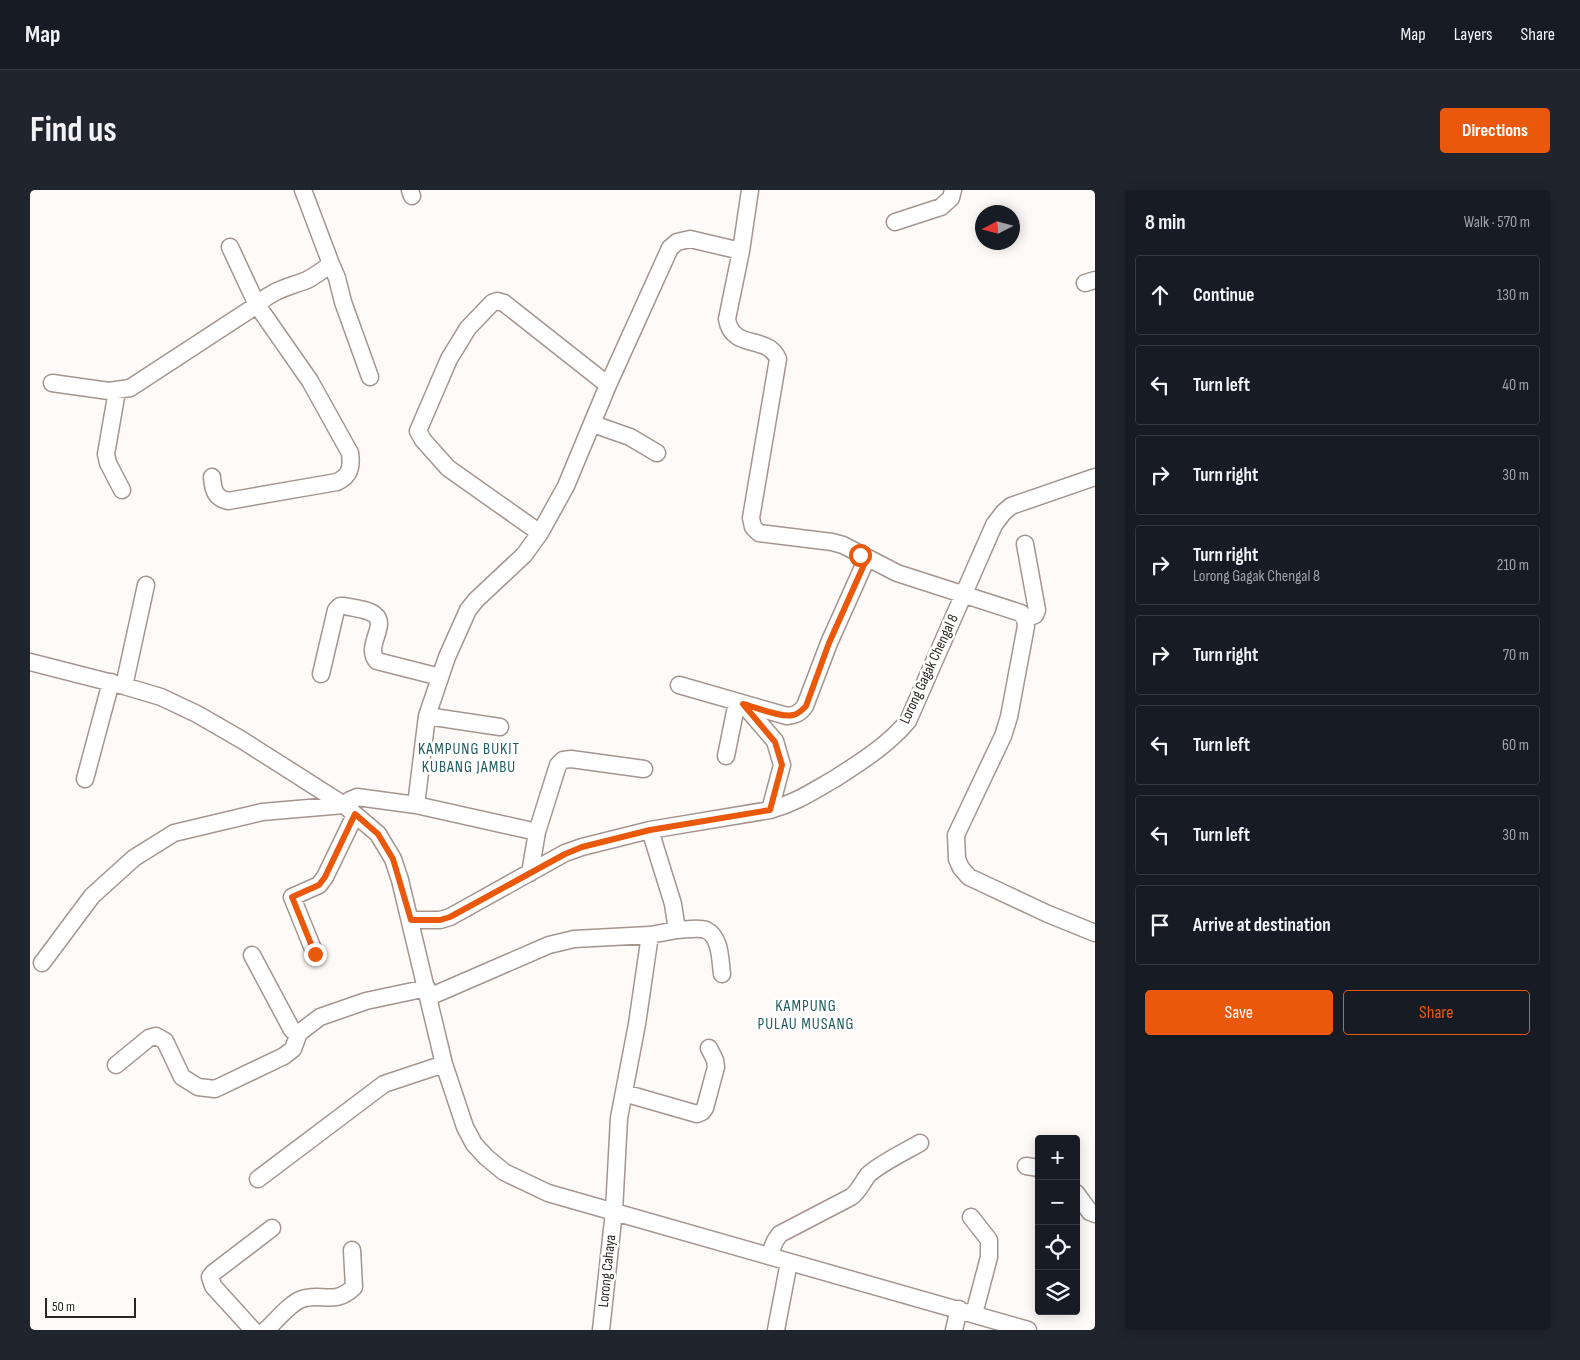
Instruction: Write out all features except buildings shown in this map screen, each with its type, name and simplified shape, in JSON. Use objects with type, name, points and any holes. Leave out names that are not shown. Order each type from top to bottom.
[{"type":"street","points":[[303,190],[337,278],[343,302],[370,377]]},
{"type":"street","points":[[750,190],[741,251],[727,320],[728,328],[739,338],[770,348],[778,359],[755,491],[751,518],[753,527],[759,533],[843,545],[897,573],[1021,613],[1025,619],[1025,640],[1009,717],[1003,736],[956,835],[956,859],[969,877],[1048,914],[1094,932]]},
{"type":"street","points":[[895,222],[941,207],[951,198],[953,190]]},
{"type":"street","points":[[416,805],[427,716],[440,677],[468,610],[476,600],[524,555],[540,533],[572,475],[608,386],[670,248],[677,242],[690,238],[741,251]]},
{"type":"street","points":[[212,477],[217,496],[222,500],[228,501],[337,482],[344,479],[350,471],[352,461],[350,453],[310,381],[258,305],[230,247]]},
{"type":"street","points":[[52,384],[117,391],[130,388],[258,305],[276,290],[306,280],[331,264]]},
{"type":"street","points":[[540,533],[448,468],[423,440],[418,431],[449,359],[476,318],[492,303],[504,303],[608,386]]},
{"type":"street","points":[[117,391],[106,454],[108,463],[122,490]]},
{"type":"street","points":[[593,424],[630,437],[657,453]]},
{"type":"street","name":"Lorong Gagak Chengal 8","points":[[411,920],[440,920],[450,917],[565,854],[582,847],[650,830],[770,810],[799,800],[860,763],[897,735],[908,721],[969,597],[994,525],[1003,513],[1011,506],[1095,477]]},
{"type":"street","points":[[1025,544],[1037,610],[1034,615],[1025,619]]},
{"type":"street","points":[[679,685],[787,716],[801,712],[806,706],[829,643],[867,558]]},
{"type":"street","points":[[85,779],[107,704],[117,684],[146,585]]},
{"type":"street","points":[[321,674],[336,610],[340,606],[344,606],[376,615],[379,625],[372,651],[377,661],[440,677]]},
{"type":"street","points":[[30,662],[161,697],[197,714],[242,740],[349,810],[378,834],[393,859],[411,920],[444,1064],[465,1127],[474,1144],[504,1172],[548,1193],[978,1318],[1028,1330]]},
{"type":"street","points":[[726,756],[740,703]]},
{"type":"street","points":[[740,703],[775,742],[782,765],[770,810]]},
{"type":"street","points":[[427,716],[500,727]]},
{"type":"street","points":[[530,873],[537,832],[558,765],[563,760],[571,759],[644,769]]},
{"type":"street","points":[[315,954],[292,897],[319,885],[325,877],[349,810],[350,800],[357,797],[366,797],[416,805],[537,832]]},
{"type":"street","points":[[42,962],[92,896],[134,858],[174,833],[262,812],[349,810]]},
{"type":"street","points":[[650,830],[673,904],[677,930]]},
{"type":"street","points":[[116,1065],[149,1038],[156,1036],[165,1041],[182,1077],[198,1087],[215,1089],[284,1056],[293,1049],[299,1033],[320,1017],[366,1001],[428,992],[549,945],[574,938],[650,935],[677,930],[705,930],[717,942],[722,974]]},
{"type":"street","name":"Lorong Cahaya","points":[[601,1330],[614,1211],[617,1136],[637,1024],[650,935]]},
{"type":"street","points":[[252,955],[292,1030],[299,1033]]},
{"type":"street","points":[[624,1093],[697,1114],[702,1112],[705,1108],[716,1067],[709,1048]]},
{"type":"street","points":[[258,1179],[384,1084],[444,1064]]},
{"type":"street","points":[[769,1256],[780,1234],[851,1197],[857,1192],[869,1174],[920,1143]]},
{"type":"street","points":[[1080,1198],[1090,1212],[1095,1214]]},
{"type":"street","points":[[971,1216],[988,1240],[990,1257],[978,1318]]},
{"type":"street","points":[[253,1330],[213,1286],[210,1277],[272,1228]]},
{"type":"street","points":[[266,1330],[296,1302],[304,1298],[333,1298],[348,1294],[354,1288],[352,1250]]},
{"type":"street","points":[[776,1330],[789,1262]]},
{"type":"street","points":[[954,1330],[978,1318]]},
{"type":"district","name":"KAMPUNG BUKIT KUBANG JAMBU","points":[[469,758]]},
{"type":"district","name":"KAMPUNG PULAU MUSANG","points":[[806,1015]]},
{"type":"route","points":[[315,954],[292,897],[319,885],[325,877],[355,814],[378,834],[393,859],[411,920],[440,920],[450,917],[565,854],[582,847],[650,830],[770,810],[782,765],[775,742],[743,704],[787,716],[801,712],[806,706],[829,643],[867,558],[860,555]]}]
